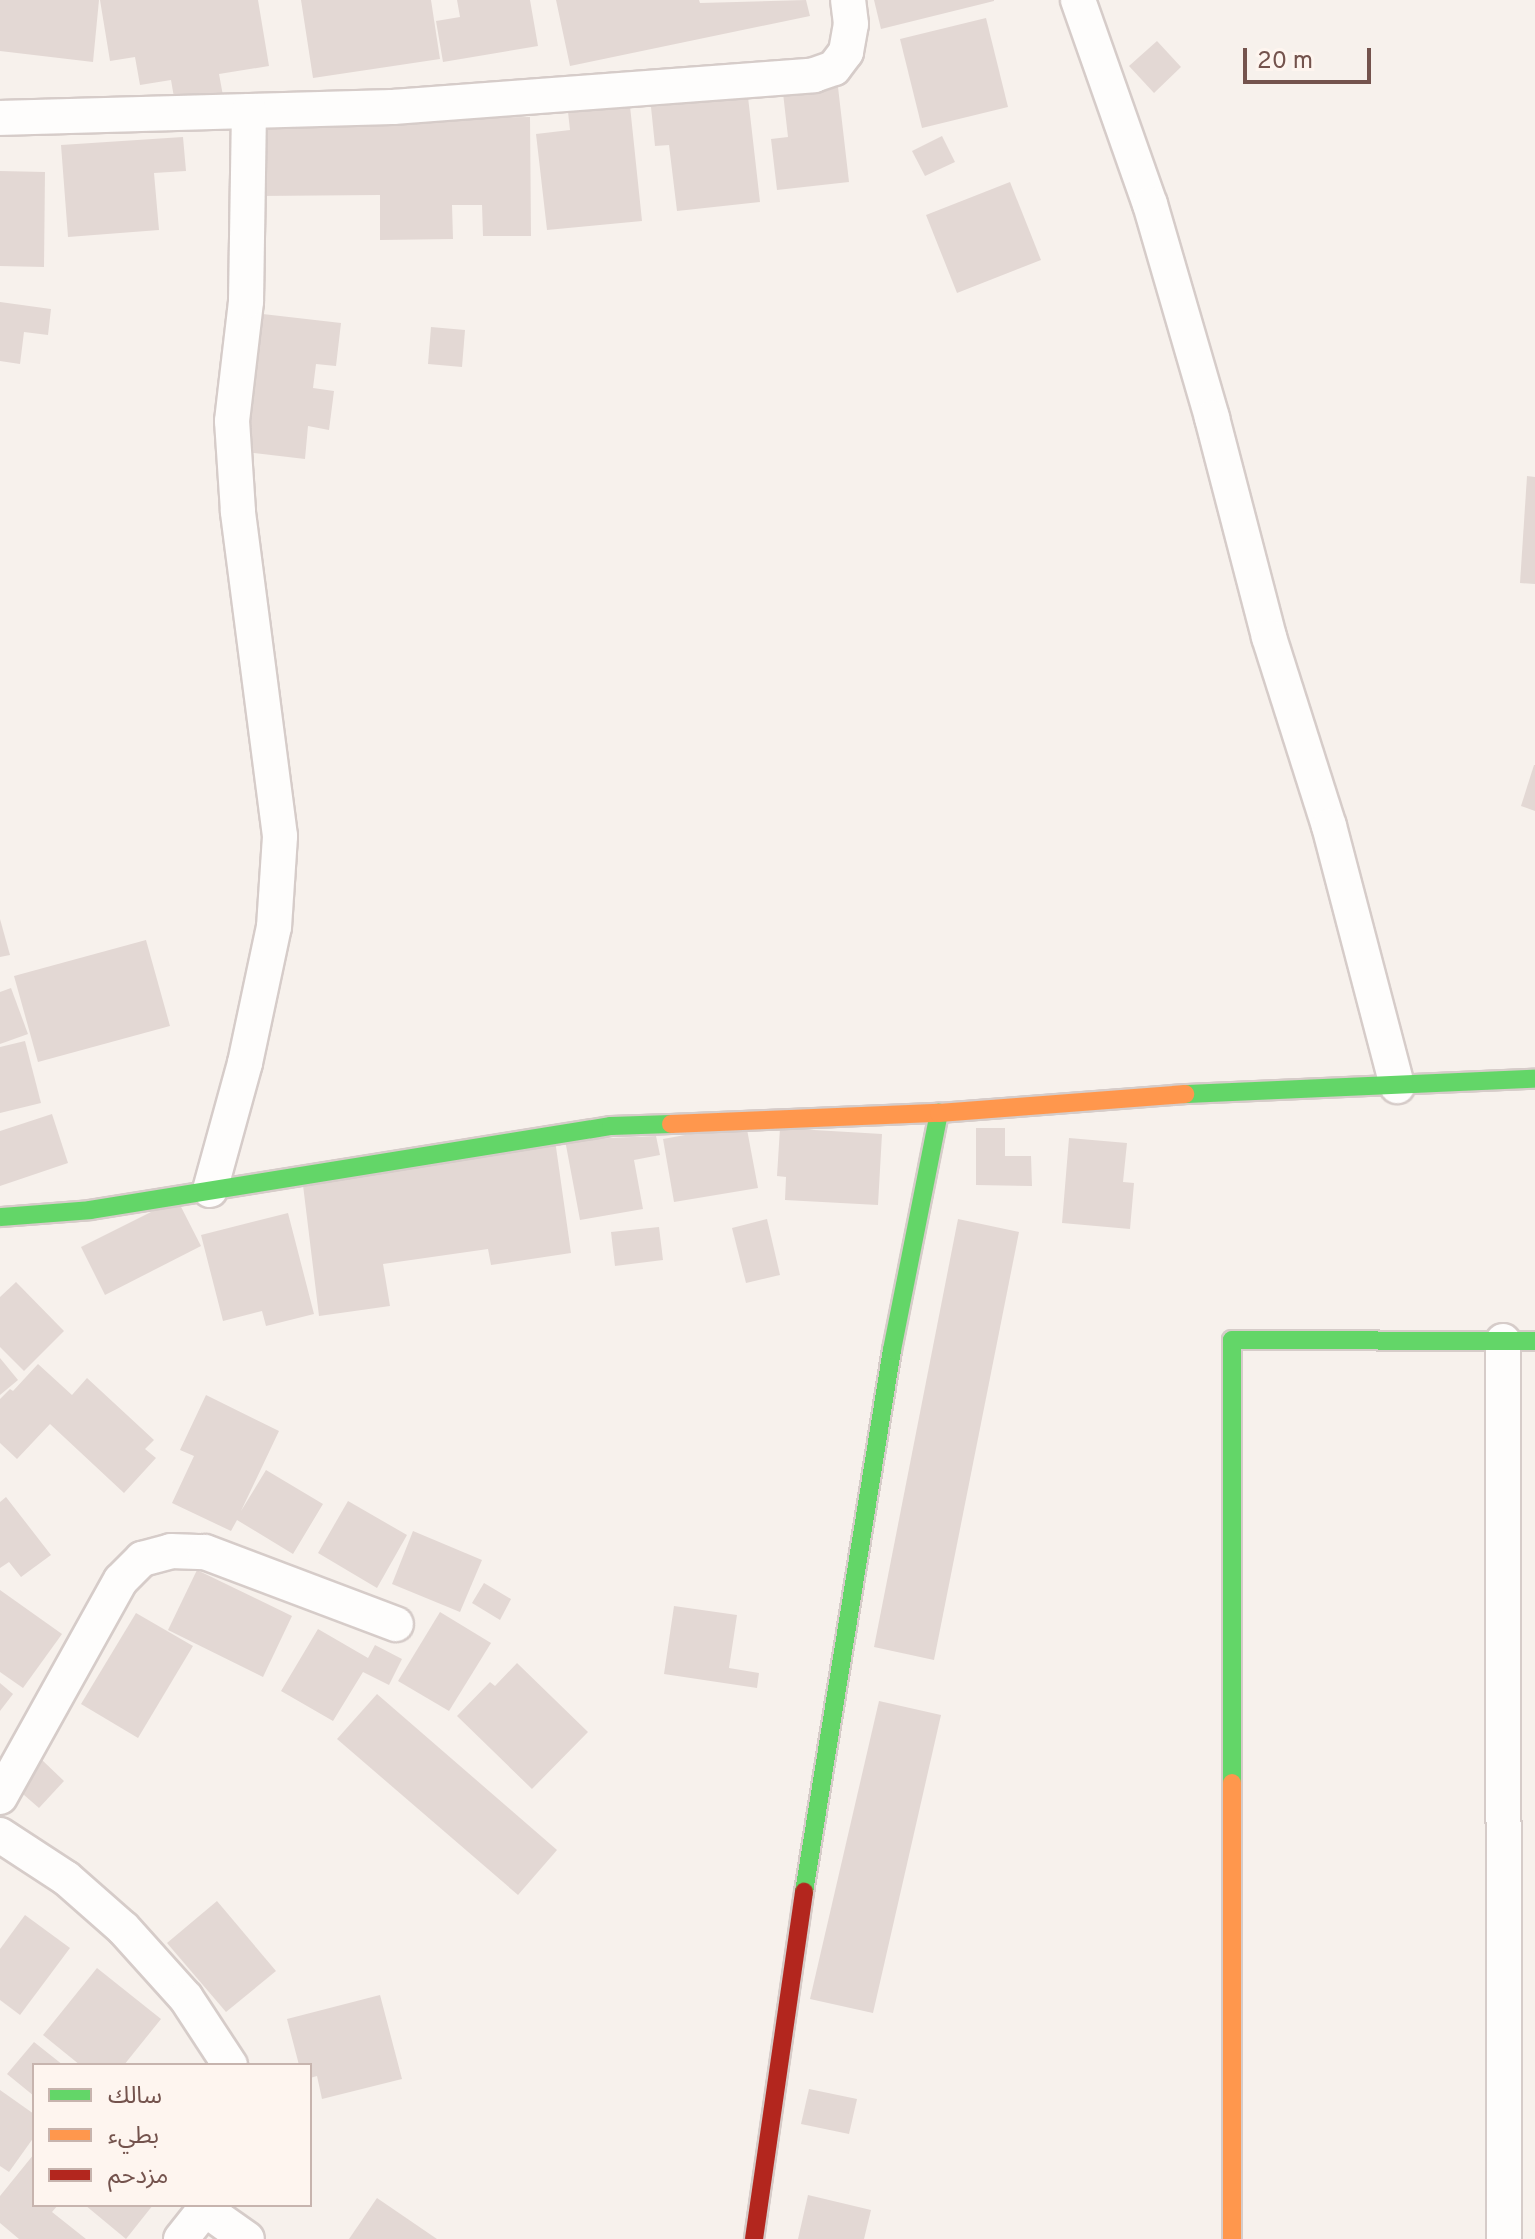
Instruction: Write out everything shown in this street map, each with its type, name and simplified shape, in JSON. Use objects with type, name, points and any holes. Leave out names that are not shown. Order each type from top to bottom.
[{"type":"street","points":[[0,118],[393,107],[814,75],[834,68],[846,52],[851,24],[848,0]]},
{"type":"street","points":[[1078,0],[1150,204],[1212,418],[1269,637],[1329,826],[1397,1086]]},
{"type":"street","points":[[210,1190],[245,1063],[274,927],[280,836],[238,511],[232,421],[246,301],[249,111]]},
{"type":"street","points":[[0,1217],[90,1210],[611,1126],[939,1113],[1170,1095],[1535,1079]]},
{"type":"street","points":[[754,2239],[830,1728],[892,1350],[939,1113]]},
{"type":"street","points":[[1232,2239],[1232,1340],[1519,1341],[1504,2239]]},
{"type":"street","points":[[0,1797],[121,1580],[142,1559],[171,1551],[205,1552],[396,1624]]},
{"type":"street","points":[[0,1835],[66,1878],[123,1928],[186,1998],[229,2063]]},
{"type":"street","points":[[181,2239],[207,2208],[247,2239]]},
{"type":"building","points":[[0,0],[99,0],[93,62],[0,51]]},
{"type":"building","points":[[100,0],[258,0],[269,66],[219,74],[224,101],[176,109],[171,80],[140,85],[135,57],[110,61]]},
{"type":"building","points":[[301,0],[431,0],[440,59],[313,78]]},
{"type":"building","points":[[457,0],[530,0],[538,46],[443,62],[436,21],[460,17]]},
{"type":"building","points":[[556,0],[699,0],[700,3],[806,0],[810,16],[570,66]]},
{"type":"building","points":[[874,0],[994,0],[994,1],[881,29]]},
{"type":"building","points":[[986,18],[1008,107],[922,128],[900,39]]},
{"type":"building","points":[[1157,41],[1181,67],[1154,93],[1129,66]]},
{"type":"building","points":[[838,87],[849,182],[777,190],[771,139],[788,137],[783,93]]},
{"type":"building","points":[[748,97],[760,202],[677,211],[669,145],[655,146],[651,107]]},
{"type":"building","points":[[630,106],[642,221],[547,230],[536,134],[570,130],[568,112]]},
{"type":"building","points":[[530,117],[531,236],[483,236],[482,205],[452,205],[453,239],[380,240],[380,195],[258,196],[257,119]]},
{"type":"building","points":[[942,136],[955,162],[925,176],[912,151]]},
{"type":"building","points":[[183,137],[186,171],[154,173],[159,230],[68,237],[61,145]]},
{"type":"building","points":[[0,171],[45,172],[44,267],[0,266]]},
{"type":"building","points":[[1010,182],[1041,260],[957,293],[926,215]]},
{"type":"building","points":[[0,302],[51,309],[48,335],[24,332],[20,364],[0,361]]},
{"type":"building","points":[[236,311],[341,323],[336,366],[316,364],[313,388],[334,391],[329,430],[308,426],[305,459],[220,449]]},
{"type":"building","points":[[431,327],[465,330],[462,367],[428,364]]},
{"type":"building","points":[[1527,476],[1535,477],[1535,584],[1520,583]]},
{"type":"building","points":[[1535,765],[1535,811],[1521,806]]},
{"type":"building","points":[[0,919],[10,955],[0,957]]},
{"type":"building","points":[[146,940],[170,1026],[38,1062],[14,976]]},
{"type":"building","points":[[11,988],[28,1034],[0,1044],[0,992]]},
{"type":"building","points":[[25,1041],[41,1103],[0,1113],[0,1047]]},
{"type":"building","points":[[52,1114],[68,1163],[0,1186],[0,1131]]},
{"type":"building","points":[[746,1124],[758,1188],[674,1202],[663,1139]]},
{"type":"building","points":[[780,1128],[882,1134],[878,1205],[785,1200],[786,1177],[777,1176]]},
{"type":"building","points":[[976,1128],[1005,1128],[1005,1156],[1031,1156],[1032,1186],[976,1185]]},
{"type":"building","points":[[656,1136],[660,1155],[634,1160],[643,1209],[580,1220],[565,1140]]},
{"type":"building","points":[[1069,1138],[1127,1143],[1123,1182],[1134,1183],[1130,1229],[1062,1223]]},
{"type":"building","points":[[555,1140],[571,1253],[491,1265],[488,1249],[383,1264],[390,1306],[319,1316],[302,1177]]},
{"type":"building","points":[[177,1199],[201,1246],[105,1295],[81,1247]]},
{"type":"building","points":[[288,1213],[314,1314],[266,1326],[262,1311],[223,1321],[201,1235]]},
{"type":"building","points":[[767,1219],[780,1275],[746,1283],[732,1228]]},
{"type":"building","points":[[958,1219],[1019,1232],[934,1660],[874,1647]]},
{"type":"building","points":[[659,1227],[663,1260],[615,1266],[611,1232]]},
{"type":"building","points":[[16,1282],[64,1331],[24,1371],[0,1347],[0,1297]]},
{"type":"building","points":[[0,1358],[18,1380],[0,1395]]},
{"type":"building","points":[[38,1364],[72,1395],[87,1378],[154,1440],[145,1449],[156,1458],[124,1493],[50,1424],[17,1459],[0,1443],[0,1399],[10,1389],[13,1391]]},
{"type":"building","points":[[206,1395],[279,1431],[241,1511],[266,1470],[323,1504],[293,1554],[237,1520],[231,1531],[172,1503],[194,1456],[180,1450]]},
{"type":"building","points":[[6,1497],[51,1555],[21,1577],[9,1562],[0,1568],[0,1502]]},
{"type":"building","points":[[348,1501],[407,1535],[377,1588],[318,1553]]},
{"type":"building","points":[[413,1531],[482,1560],[460,1612],[392,1584]]},
{"type":"building","points":[[197,1570],[292,1616],[263,1677],[168,1630]]},
{"type":"building","points":[[484,1583],[511,1599],[500,1620],[472,1603]]},
{"type":"building","points":[[0,1590],[62,1634],[23,1688],[0,1672]]},
{"type":"building","points":[[674,1606],[737,1615],[729,1668],[759,1673],[757,1688],[664,1674]]},
{"type":"building","points":[[440,1612],[491,1643],[449,1711],[398,1681]]},
{"type":"building","points":[[136,1613],[193,1646],[138,1738],[81,1704]]},
{"type":"building","points":[[318,1629],[368,1658],[375,1645],[402,1659],[389,1685],[363,1672],[333,1721],[281,1691]]},
{"type":"building","points":[[517,1663],[588,1732],[532,1789],[457,1716],[490,1682],[495,1686]]},
{"type":"building","points":[[0,1683],[13,1694],[0,1711]]},
{"type":"building","points":[[377,1694],[557,1850],[518,1895],[337,1739]]},
{"type":"building","points":[[879,1701],[941,1715],[873,2013],[810,1999]]},
{"type":"building","points":[[42,1760],[64,1781],[39,1808],[16,1788]]},
{"type":"building","points":[[217,1901],[276,1971],[226,2012],[167,1943]]},
{"type":"building","points":[[25,1915],[70,1948],[20,2015],[0,2000],[0,1949]]},
{"type":"building","points":[[97,1968],[161,2019],[126,2063],[78,2063],[43,2035]]},
{"type":"building","points":[[380,1995],[402,2079],[322,2099],[317,2076],[312,2077],[312,2063],[298,2063],[287,2019]]},
{"type":"building","points":[[34,2042],[60,2063],[32,2063],[32,2094],[7,2074]]},
{"type":"building","points":[[809,2089],[857,2099],[849,2134],[801,2124]]},
{"type":"building","points":[[0,2090],[32,2113],[32,2140],[9,2172],[0,2166]]},
{"type":"building","points":[[32,2156],[32,2207],[56,2207],[52,2212],[86,2239],[19,2239],[0,2223],[0,2196]]},
{"type":"building","points":[[808,2195],[871,2210],[864,2239],[798,2239]]},
{"type":"building","points":[[377,2198],[437,2239],[349,2239]]},
{"type":"building","points":[[87,2207],[151,2207],[126,2239]]},
{"type":"traffic: fast","points":[[1185,1094],[1535,1079]]},
{"type":"traffic: fast","points":[[804,1892],[892,1350],[939,1113]]},
{"type":"traffic: fast","points":[[0,1217],[90,1210],[611,1126],[671,1124]]},
{"type":"traffic: fast","points":[[1232,1783],[1232,1340],[1535,1341]]},
{"type":"traffic: slow","points":[[671,1124],[939,1113],[1185,1094]]},
{"type":"traffic: slow","points":[[1232,1783],[1232,2239]]},
{"type":"traffic: jam","points":[[754,2239],[804,1892]]}]
